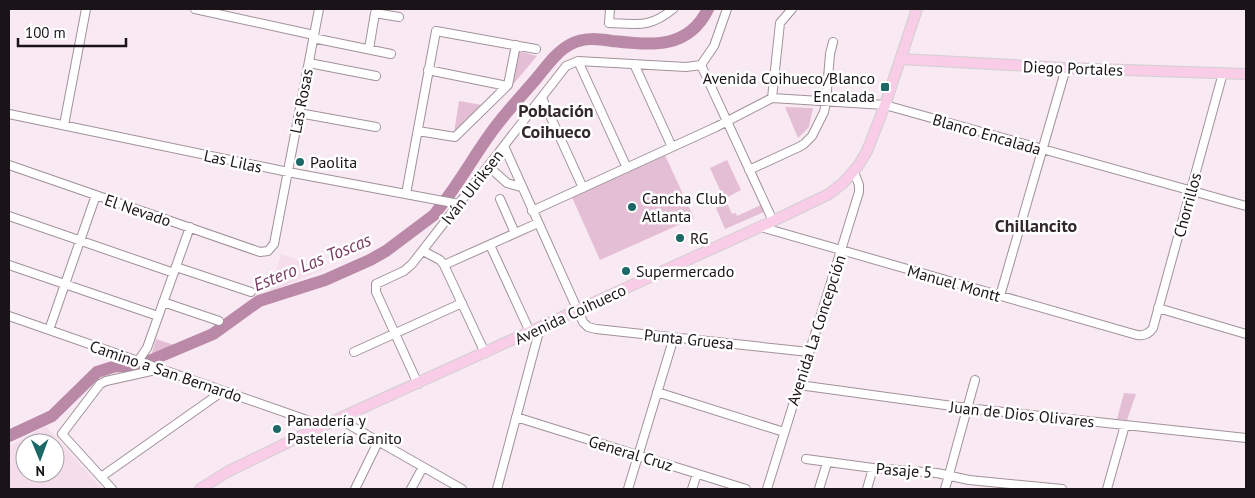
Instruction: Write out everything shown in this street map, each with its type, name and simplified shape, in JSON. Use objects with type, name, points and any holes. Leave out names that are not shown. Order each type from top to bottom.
[{"type":"main road","name":"Avenida Coihueco","points":[[200,489],[234,468],[830,194],[854,172],[867,151],[901,59],[917,9]]},
{"type":"main road","name":"Diego Portales","points":[[901,59],[1066,68],[1246,74]]},
{"type":"street","points":[[64,125],[86,9]]},
{"type":"street","points":[[195,9],[391,54]]},
{"type":"street","name":"Las Rosas","points":[[268,251],[274,244],[319,9]]},
{"type":"street","points":[[610,9],[609,23],[644,25],[661,19],[673,9]]},
{"type":"street","points":[[627,168],[578,61],[686,67],[701,65],[714,46],[727,9]]},
{"type":"street","points":[[772,98],[780,23],[792,9]]},
{"type":"street","points":[[369,49],[375,13],[399,17]]},
{"type":"street","points":[[406,194],[436,30],[536,49]]},
{"type":"street","points":[[749,170],[804,144],[816,128],[824,112],[826,102],[829,59],[833,42]]},
{"type":"street","points":[[418,131],[455,137],[507,86],[516,45]]},
{"type":"street","name":"Iván Ulriksen","points":[[395,333],[376,292],[376,286],[380,282],[408,268],[566,66],[578,61]]},
{"type":"street","points":[[309,63],[376,76]]},
{"type":"street","points":[[634,64],[672,147]]},
{"type":"street","points":[[701,65],[773,221]]},
{"type":"street","points":[[1000,296],[1066,68]]},
{"type":"street","points":[[428,70],[507,86]]},
{"type":"street","name":"Chorrillos","points":[[1147,334],[1153,328],[1223,73]]},
{"type":"street","points":[[542,98],[583,188]]},
{"type":"street","name":"Blanco Encalada","points":[[532,211],[672,147],[772,98],[884,105],[1246,206]]},
{"type":"street","points":[[299,113],[376,127]]},
{"type":"street","name":"Las Lilas","points":[[9,114],[288,172],[459,204]]},
{"type":"street","name":"Punta Gruesa","points":[[504,146],[583,322],[592,328],[809,352]]},
{"type":"street","name":"El Nevado","points":[[9,165],[260,252],[268,251]]},
{"type":"street","points":[[488,166],[507,183],[521,187]]},
{"type":"street","name":"Avenida La Concepción","points":[[767,489],[859,192],[859,185],[854,172]]},
{"type":"street","points":[[48,330],[96,195]]},
{"type":"street","points":[[500,199],[515,233]]},
{"type":"street","points":[[9,216],[175,270],[251,292]]},
{"type":"street","points":[[444,265],[538,223]]},
{"type":"street","name":"Manuel Montt","points":[[761,226],[1137,335],[1147,334]]},
{"type":"street","points":[[140,362],[147,348],[190,227]]},
{"type":"street","points":[[490,245],[530,332]]},
{"type":"street","points":[[423,250],[440,260],[444,265],[484,353]]},
{"type":"street","points":[[9,265],[158,316]]},
{"type":"street","points":[[163,302],[219,321]]},
{"type":"street","points":[[354,352],[462,303]]},
{"type":"street","points":[[1158,308],[1246,334]]},
{"type":"street","name":"Camino a San Bernardo","points":[[9,316],[324,426]]},
{"type":"street","points":[[497,489],[540,328]]},
{"type":"street","points":[[395,333],[418,384]]},
{"type":"street","points":[[628,489],[674,337]]},
{"type":"street","points":[[112,489],[62,434],[100,384],[157,368]]},
{"type":"street","points":[[945,489],[975,380]]},
{"type":"street","name":"Juan de Dios Olivares","points":[[799,385],[967,408],[1246,438]]},
{"type":"street","points":[[101,477],[223,391]]},
{"type":"street","points":[[657,392],[784,432]]},
{"type":"street","name":"General Cruz","points":[[516,418],[746,489]]},
{"type":"street","points":[[339,420],[462,489]]},
{"type":"street","points":[[1107,489],[1125,425]]},
{"type":"street","points":[[355,489],[378,442]]},
{"type":"street","name":"Pasaje 5","points":[[806,459],[827,463],[949,475],[996,486],[1062,489]]},
{"type":"street","points":[[819,489],[827,463]]},
{"type":"street","points":[[411,489],[423,468]]},
{"type":"street","points":[[867,489],[873,468]]},
{"type":"street","points":[[692,489],[697,474]]},
{"type":"shaded area","points":[[518,51],[537,56],[510,88]]},
{"type":"shaded area","points":[[459,101],[482,105],[454,133]]},
{"type":"shaded area","points":[[785,107],[813,108],[809,127],[798,138]]},
{"type":"shaded area","name":"Cancha Club Atlanta","points":[[664,153],[694,218],[600,260],[571,195]]},
{"type":"shaded area","points":[[727,160],[741,190],[724,199],[710,168]]},
{"type":"shaded area","points":[[727,203],[732,214],[736,213],[737,216],[761,205],[764,212],[725,229],[716,208]]},
{"type":"shaded area","points":[[281,254],[324,269],[270,292]]},
{"type":"shaded area","points":[[156,339],[177,346],[151,356]]},
{"type":"shaded area","points":[[1124,393],[1136,394],[1127,420],[1117,419]]},
{"type":"shaded area","points":[[46,426],[52,433],[33,433]]},
{"type":"shaded area","points":[[15,443],[15,483],[65,483],[65,447],[103,489],[9,489],[9,446]]},
{"type":"waterway","name":"Estero Las Toscas","points":[[9,436],[52,416],[97,372],[116,366],[135,367],[213,334],[259,301],[325,280],[386,251],[434,215],[501,120],[552,60],[566,47],[581,40],[591,39],[641,43],[667,42],[690,32],[700,22],[708,9]]},
{"type":"place","name":"Avenida Coihueco/Blanco Encalada","points":[[885,87]]},
{"type":"place","name":"Paolita","points":[[300,162]]},
{"type":"place","name":"Cancha Club Atlanta","points":[[632,207]]},
{"type":"place","name":"RG","points":[[680,238]]},
{"type":"place","name":"Supermercado","points":[[626,271]]},
{"type":"place","name":"Panadería y Pastelería Canito","points":[[277,429]]},
{"type":"district","name":"Población Coihueco","points":[[556,120]]},
{"type":"district","name":"Chillancito","points":[[1036,225]]}]
